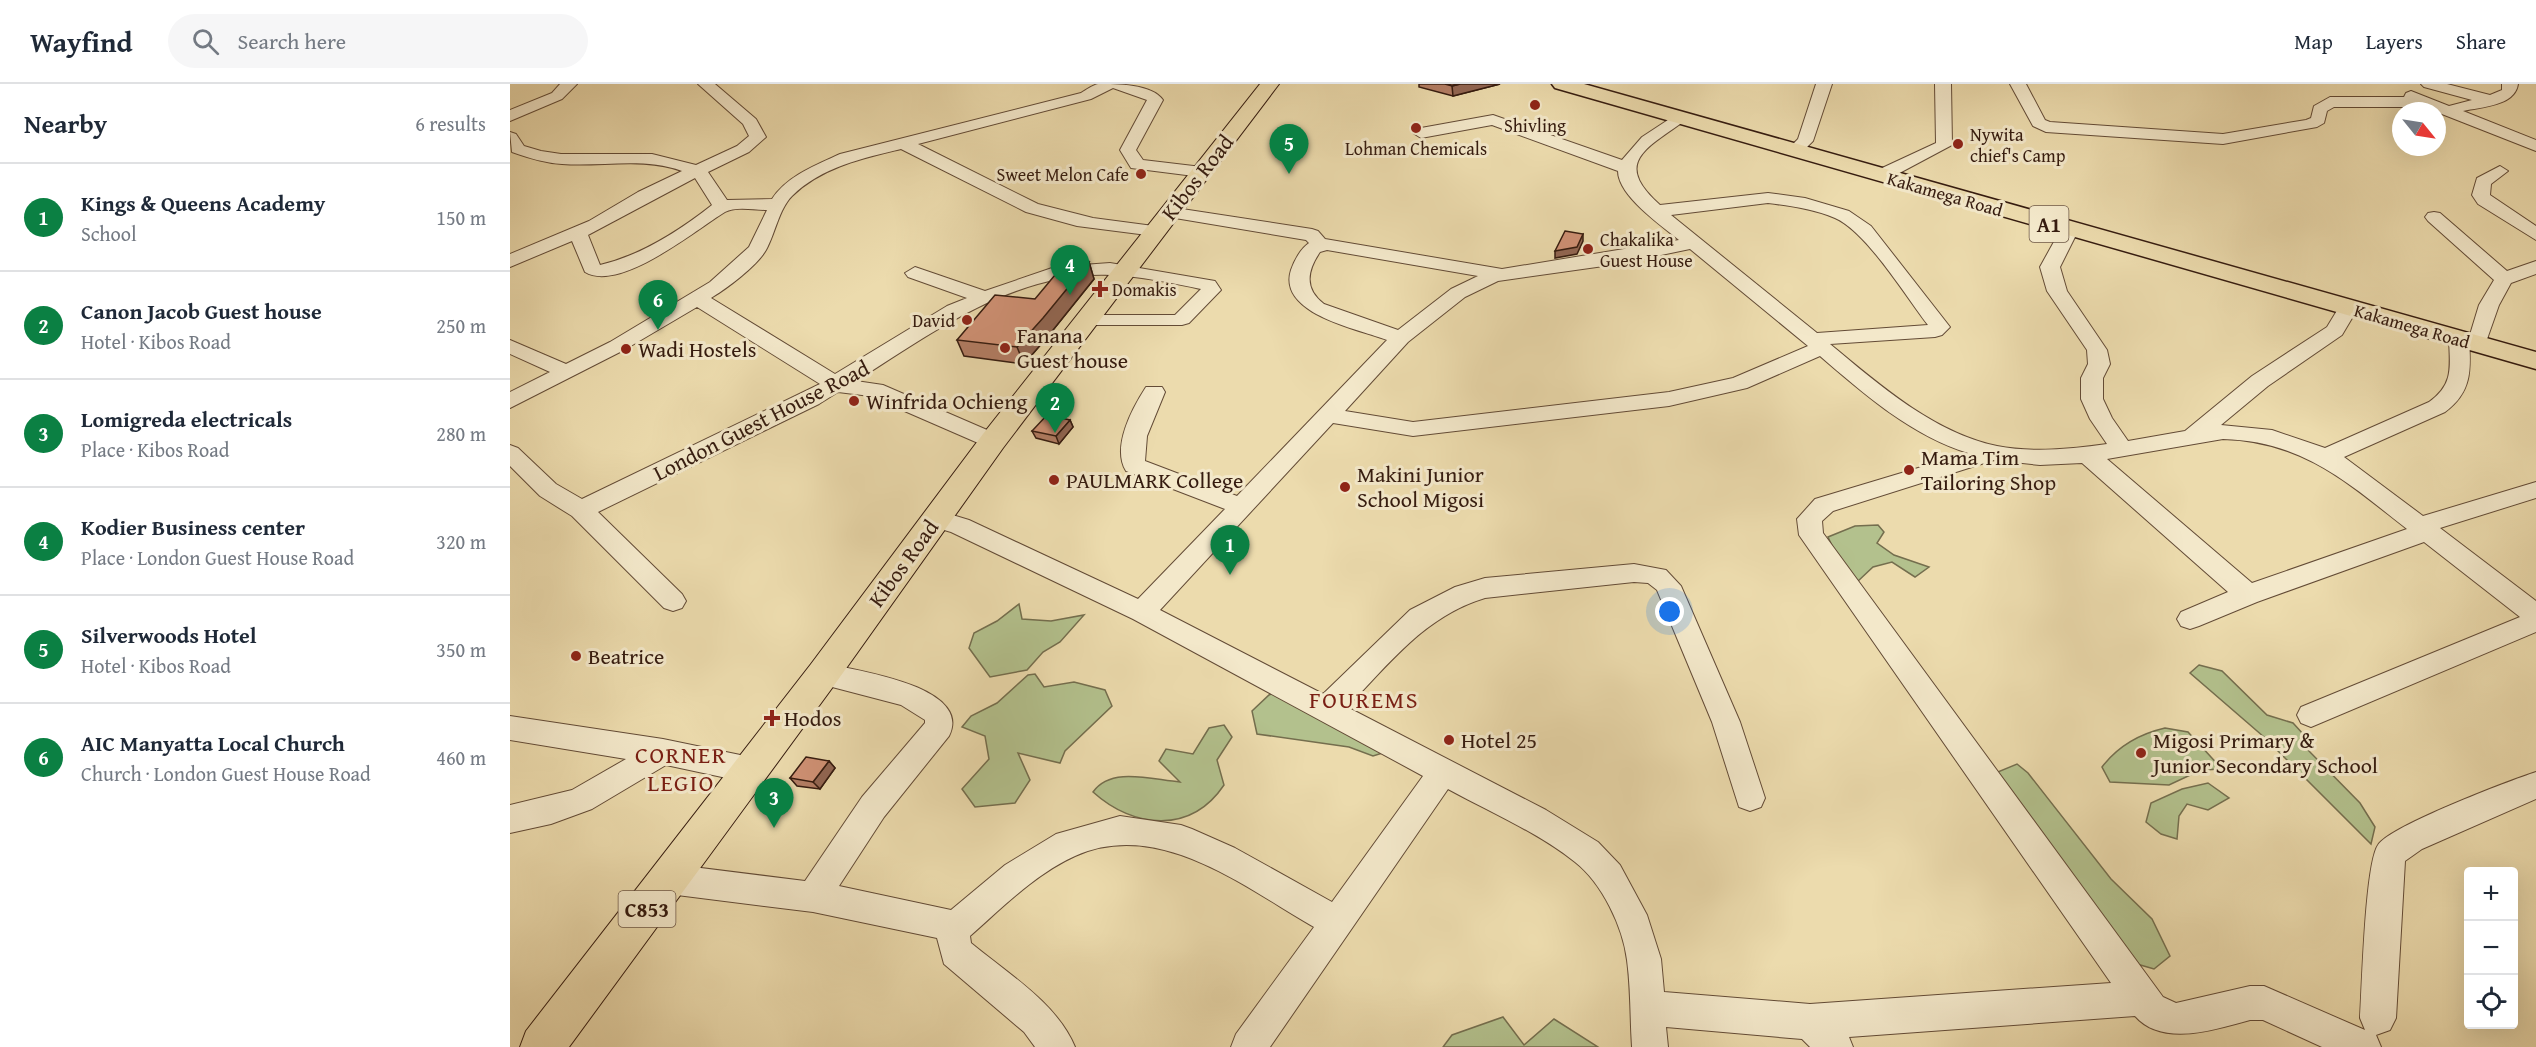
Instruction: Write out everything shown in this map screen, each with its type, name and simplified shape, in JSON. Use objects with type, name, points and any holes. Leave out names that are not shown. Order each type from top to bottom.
[{"type":"highway","name":"Kakamega Road","points":[[1562,84],[2348,308],[2536,356]]},
{"type":"highway","name":"Kakamega Road","points":[[1570,84],[2469,339],[2536,361]]},
{"type":"main road","name":"Kibos Road","points":[[543,1047],[823,674],[993,441],[1270,84]]},
{"type":"street","points":[[510,116],[557,96],[569,84]]},
{"type":"street","points":[[510,261],[578,233],[644,196],[743,149],[758,137],[750,122],[706,84]]},
{"type":"street","points":[[510,401],[698,299],[734,273],[757,250],[778,204],[794,185],[828,165],[903,143],[1086,96],[1110,84]]},
{"type":"street","points":[[1115,84],[1152,96],[1155,100],[1128,150],[1137,165],[1202,172]]},
{"type":"street","points":[[1797,148],[1805,141],[1824,84]]},
{"type":"street","points":[[1886,173],[1944,145],[1942,84]]},
{"type":"street","points":[[2018,84],[2039,123],[2046,126],[2204,139],[2232,138],[2311,124],[2318,120],[2320,109],[2330,102],[2392,102]]},
{"type":"street","points":[[2429,84],[2492,99]]},
{"type":"street","points":[[2446,111],[2509,92],[2510,84]]},
{"type":"street","points":[[2390,86],[2425,102]]},
{"type":"street","points":[[2446,111],[2536,146]]},
{"type":"street","points":[[1677,118],[1635,153],[1627,168],[1627,180],[1634,191],[1655,211],[1817,344],[1919,422],[1993,453],[2040,458],[2088,455],[2222,432],[2249,433],[2277,439],[2327,456],[2535,615],[2311,715]]},
{"type":"street","points":[[1421,133],[1493,120],[1627,168]]},
{"type":"street","points":[[510,137],[518,149],[539,155],[657,161],[698,172],[723,206]]},
{"type":"street","points":[[903,143],[1032,208],[1052,215],[1104,225],[1162,221],[1312,235],[1320,244],[1503,274]]},
{"type":"street","points":[[2500,171],[2483,182],[2481,195],[2484,200],[2536,234]]},
{"type":"street","points":[[1331,416],[1413,429],[1669,399],[1738,383],[1817,344],[1935,331],[1940,327],[1866,230],[1853,220],[1837,213],[1805,203],[1768,198],[1655,211]]},
{"type":"street","points":[[578,233],[592,268],[597,271],[612,269],[676,241],[723,206],[778,204]]},
{"type":"street","points":[[2434,217],[2504,279]]},
{"type":"street","points":[[2070,230],[2050,267],[2056,291],[2097,350],[2099,364],[2092,378],[2092,399],[2101,419],[2122,449]]},
{"type":"street","points":[[1142,612],[1240,506],[1331,416],[1401,338],[1465,288],[1503,274],[1618,258],[1695,243]]},
{"type":"street","points":[[1320,244],[1309,254],[1299,275],[1298,287],[1306,301],[1317,309],[1401,338]]},
{"type":"street","points":[[2327,456],[2452,398],[2459,385],[2469,339],[2504,279],[2536,267]]},
{"type":"street","name":"London Guest House Road","points":[[581,510],[837,385],[948,314],[984,297],[1055,273],[1125,270],[1200,283],[1208,285],[1211,290],[1182,319],[1175,321],[1088,319]]},
{"type":"street","points":[[915,273],[984,297]]},
{"type":"street","points":[[698,299],[837,385],[875,390],[993,441]]},
{"type":"street","points":[[2191,437],[2260,381],[2335,331],[2348,308]]},
{"type":"street","points":[[510,346],[567,372]]},
{"type":"street","points":[[1154,392],[1134,437],[1132,453],[1134,465],[1144,471],[1240,506]]},
{"type":"street","points":[[510,453],[549,490],[581,510],[673,601]]},
{"type":"street","points":[[1993,453],[1824,505],[1809,519],[1808,526],[1811,535],[2140,998],[2151,1009],[2173,1021],[2182,1021],[2250,1003],[2264,1003],[2363,1047]]},
{"type":"street","points":[[2088,455],[2248,595]]},
{"type":"street","points":[[2190,619],[2423,529],[2536,490]]},
{"type":"street","points":[[936,519],[960,526],[1142,612],[1535,820],[1587,852],[1609,876],[1635,926],[1644,959],[1650,1047]]},
{"type":"street","points":[[1325,710],[1412,623],[1455,597],[1485,588],[1634,573],[1652,574],[1662,579],[1668,586],[1726,722],[1750,798]]},
{"type":"street","points":[[813,897],[873,807],[939,727],[939,715],[909,695],[823,674]]},
{"type":"street","points":[[510,728],[663,752],[750,770]]},
{"type":"street","points":[[510,819],[551,810],[581,800],[663,752]]},
{"type":"street","points":[[1250,1047],[1443,772]]},
{"type":"street","points":[[2378,1018],[2386,881],[2390,853],[2411,840],[2536,785]]},
{"type":"street","points":[[1057,1047],[1036,1020],[956,952],[953,936],[956,927],[1017,876],[1067,844],[1119,830],[1181,839],[1224,858],[1337,923]]},
{"type":"street","points":[[669,879],[700,881],[813,897],[906,914],[956,927]]},
{"type":"street","points":[[1648,1008],[1810,1022],[2140,998]]},
{"type":"street","points":[[1810,1022],[1835,1047]]},
{"type":"green space","points":[[1878,525],[1884,532],[1877,543],[1894,555],[1929,567],[1915,577],[1892,562],[1873,567],[1856,583],[1839,561],[1828,537],[1855,526]]},
{"type":"green space","points":[[1019,604],[1022,619],[1051,621],[1084,615],[1060,642],[1043,652],[1027,670],[990,677],[969,648],[974,633],[997,621]]},
{"type":"green space","points":[[2199,665],[2222,671],[2267,715],[2293,723],[2304,735],[2306,748],[2360,803],[2375,827],[2371,844],[2264,737],[2190,673]]},
{"type":"green space","points":[[1035,674],[1044,687],[1074,682],[1105,690],[1112,706],[1065,751],[1060,763],[1018,753],[1030,780],[1015,803],[975,807],[962,789],[989,759],[985,736],[962,727],[971,716],[997,703],[1028,675]]},
{"type":"green space","points":[[1284,688],[1389,751],[1373,756],[1349,747],[1257,734],[1252,711],[1269,695]]},
{"type":"green space","points":[[1224,725],[1232,737],[1217,760],[1224,785],[1211,801],[1195,812],[1179,819],[1162,821],[1144,819],[1109,804],[1093,792],[1110,779],[1121,777],[1145,777],[1180,782],[1159,761],[1166,749],[1193,754],[1209,728]]},
{"type":"green space","points":[[2165,728],[2188,732],[2222,769],[2201,770],[2169,785],[2110,782],[2102,767],[2115,753],[2138,737]]},
{"type":"green space","points":[[2017,764],[2028,773],[2111,879],[2152,919],[2170,956],[2154,969],[2137,964],[1988,776]]},
{"type":"green space","points":[[2208,783],[2229,798],[2208,810],[2187,804],[2179,816],[2177,839],[2161,834],[2146,822],[2151,803],[2182,789]]},
{"type":"green space","points":[[1503,1017],[1524,1045],[1554,1019],[1598,1047],[1443,1047],[1452,1035]]},
{"type":"building","points":[[1565,231],[1583,234],[1577,247],[1555,251]]},
{"type":"building","points":[[1089,262],[1017,347],[957,340],[995,295],[1035,299],[1065,263]]},
{"type":"building","points":[[1047,415],[1070,420],[1056,436],[1032,431]]},
{"type":"building","points":[[806,757],[829,761],[813,782],[790,778]]},
{"type":"place","name":"Shivling","points":[[1535,105]]},
{"type":"place","name":"Lohman Chemicals","points":[[1416,128]]},
{"type":"place","name":"Nywita chief's Camp","points":[[1958,144]]},
{"type":"place","name":"Sweet Melon Cafe","points":[[1141,174]]},
{"type":"place","name":"Silverwoods Hotel","points":[[1289,174]]},
{"type":"place","name":"Chakalika Guest House","points":[[1588,249]]},
{"type":"place","name":"Domakis","points":[[1100,289]]},
{"type":"place","name":"Kodier Business center","points":[[1070,295]]},
{"type":"place","name":"David","points":[[967,320]]},
{"type":"place","name":"AIC Manyatta Local Church","points":[[658,330]]},
{"type":"place","name":"Fanana Guest house","points":[[1005,348]]},
{"type":"place","name":"Wadi Hostels","points":[[626,349]]},
{"type":"place","name":"Winfrida Ochieng","points":[[854,401]]},
{"type":"place","name":"Canon Jacob Guest house","points":[[1055,433]]},
{"type":"place","name":"Mama Tim Tailoring Shop","points":[[1909,470]]},
{"type":"place","name":"PAULMARK College","points":[[1054,480]]},
{"type":"place","name":"Makini Junior School Migosi","points":[[1345,487]]},
{"type":"place","name":"Kings & Queens Academy","points":[[1230,575]]},
{"type":"place","name":"Beatrice","points":[[576,656]]},
{"type":"place","name":"Hodos","points":[[772,718]]},
{"type":"place","name":"Hotel 25","points":[[1449,740]]},
{"type":"place","name":"Migosi Primary & Junior Secondary School","points":[[2141,753]]},
{"type":"place","name":"Lomigreda electricals","points":[[774,828]]},
{"type":"district","name":"FOUREMS","points":[[1364,699]]},
{"type":"district","name":"CORNER LEGIO","points":[[681,768]]}]
